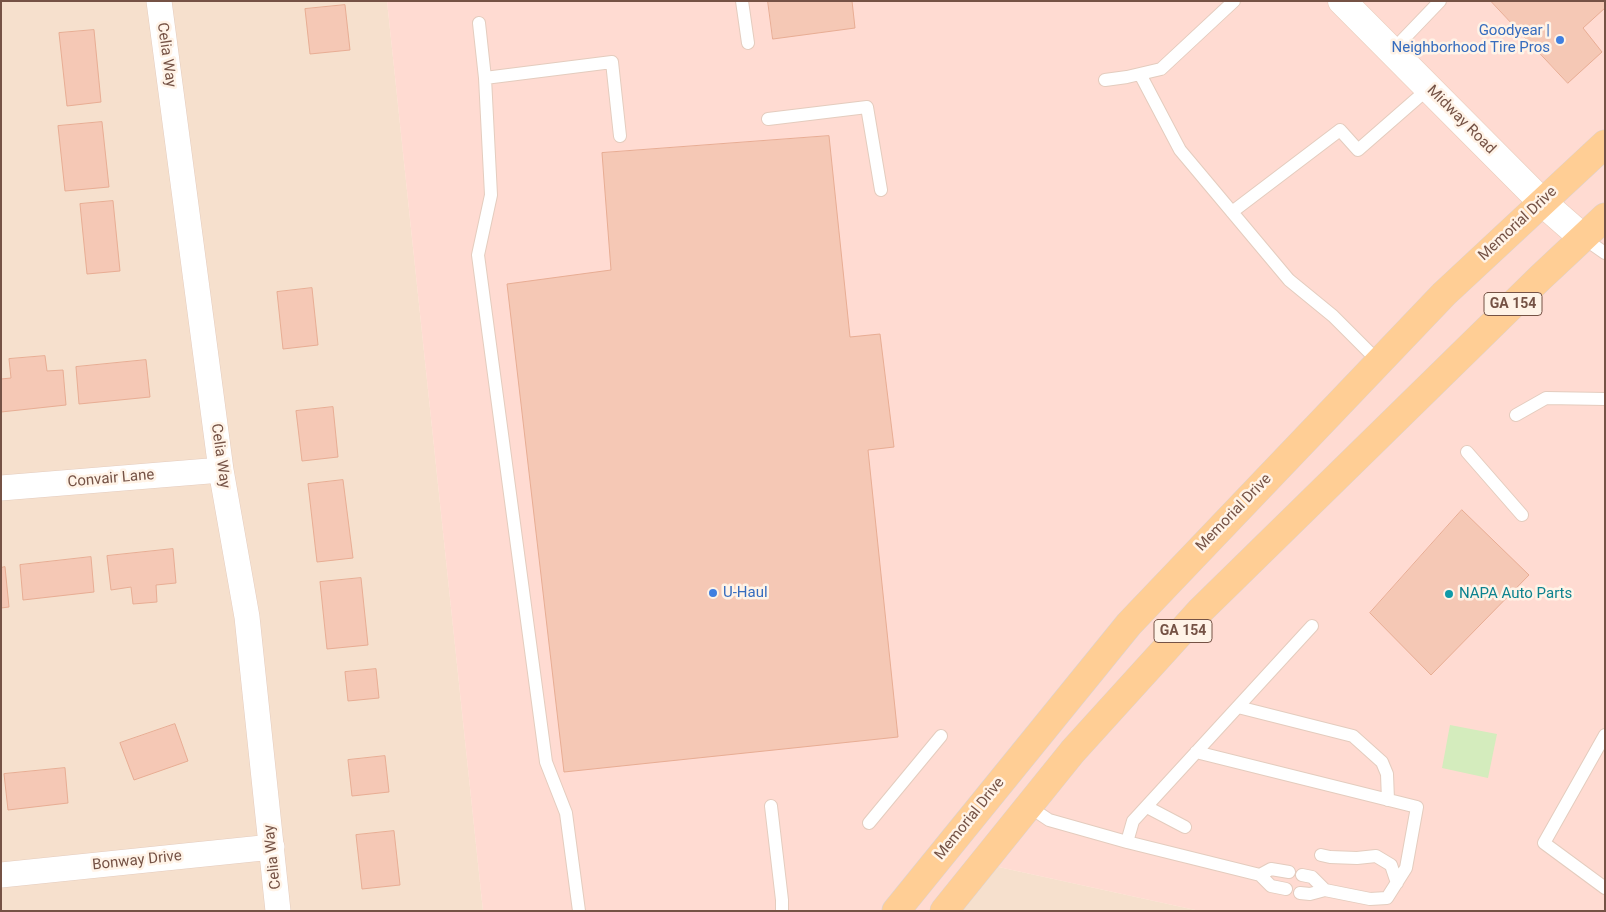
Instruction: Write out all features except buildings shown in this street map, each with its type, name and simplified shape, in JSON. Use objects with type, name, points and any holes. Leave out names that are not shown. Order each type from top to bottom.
[{"type":"main road","name":"Memorial Drive","points":[[896,911],[1129,624],[1444,294],[1605,144]]},
{"type":"main road","name":"GA 154","points":[[944,911],[1074,751],[1201,610],[1582,237],[1605,217]]},
{"type":"street","name":"Celia Way","points":[[159,1],[221,470],[247,617],[278,911]]},
{"type":"street","name":"Midway Road","points":[[1342,1],[1542,202],[1582,237]]},
{"type":"street","name":"Convair Lane","points":[[1,488],[221,470]]},
{"type":"street","name":"Bonway Drive","points":[[1,875],[272,847]]},
{"type":"lane","points":[[742,1],[748,43]]},
{"type":"lane","points":[[1105,80],[1127,77],[1161,68],[1234,1]]},
{"type":"lane","points":[[1392,51],[1440,1]]},
{"type":"lane","points":[[479,23],[485,78],[491,195],[478,255],[546,762],[566,813],[579,911]]},
{"type":"lane","points":[[485,78],[612,62],[620,136]]},
{"type":"lane","points":[[1140,74],[1180,150],[1289,280],[1333,316],[1379,362]]},
{"type":"lane","points":[[1232,212],[1340,130],[1358,150],[1429,88]]},
{"type":"lane","points":[[768,119],[868,107],[881,190]]},
{"type":"lane","points":[[1582,237],[1605,253]]},
{"type":"lane","points":[[1516,415],[1546,398],[1605,398]]},
{"type":"lane","points":[[1467,452],[1522,515]]},
{"type":"lane","points":[[1127,842],[1133,821],[1312,626]]},
{"type":"lane","points":[[1238,707],[1353,736],[1382,762],[1387,774],[1388,800]]},
{"type":"lane","points":[[1605,735],[1544,843],[1605,888]]},
{"type":"lane","points":[[869,823],[940,736]]},
{"type":"lane","points":[[1196,752],[1417,807],[1406,868],[1387,898],[1370,900],[1325,890],[1310,894],[1300,892]]},
{"type":"lane","points":[[771,806],[782,911]]},
{"type":"lane","points":[[1028,806],[1049,820],[1127,842],[1260,874],[1271,886],[1286,889]]},
{"type":"lane","points":[[1147,806],[1185,827]]},
{"type":"lane","points":[[1321,855],[1357,858],[1376,856],[1391,864],[1397,883]]},
{"type":"lane","points":[[1260,874],[1271,869],[1289,872]]},
{"type":"lane","points":[[1302,875],[1312,877],[1325,890]]},
{"type":"shaded area","points":[[1,1],[387,1],[483,911],[1,911]]},
{"type":"shaded area","points":[[387,1],[1605,1],[1605,911],[1200,911],[994,866],[938,911],[483,911]]},
{"type":"shaded area","points":[[994,866],[1200,911],[938,911]]},
{"type":"green space","points":[[1450,725],[1497,734],[1488,778],[1442,768]]},
{"type":"place","name":"Goodyear | Neighborhood Tire Pros","points":[[1560,40]]},
{"type":"place","name":"U-Haul","points":[[713,593]]},
{"type":"place","name":"NAPA Auto Parts","points":[[1449,594]]}]
